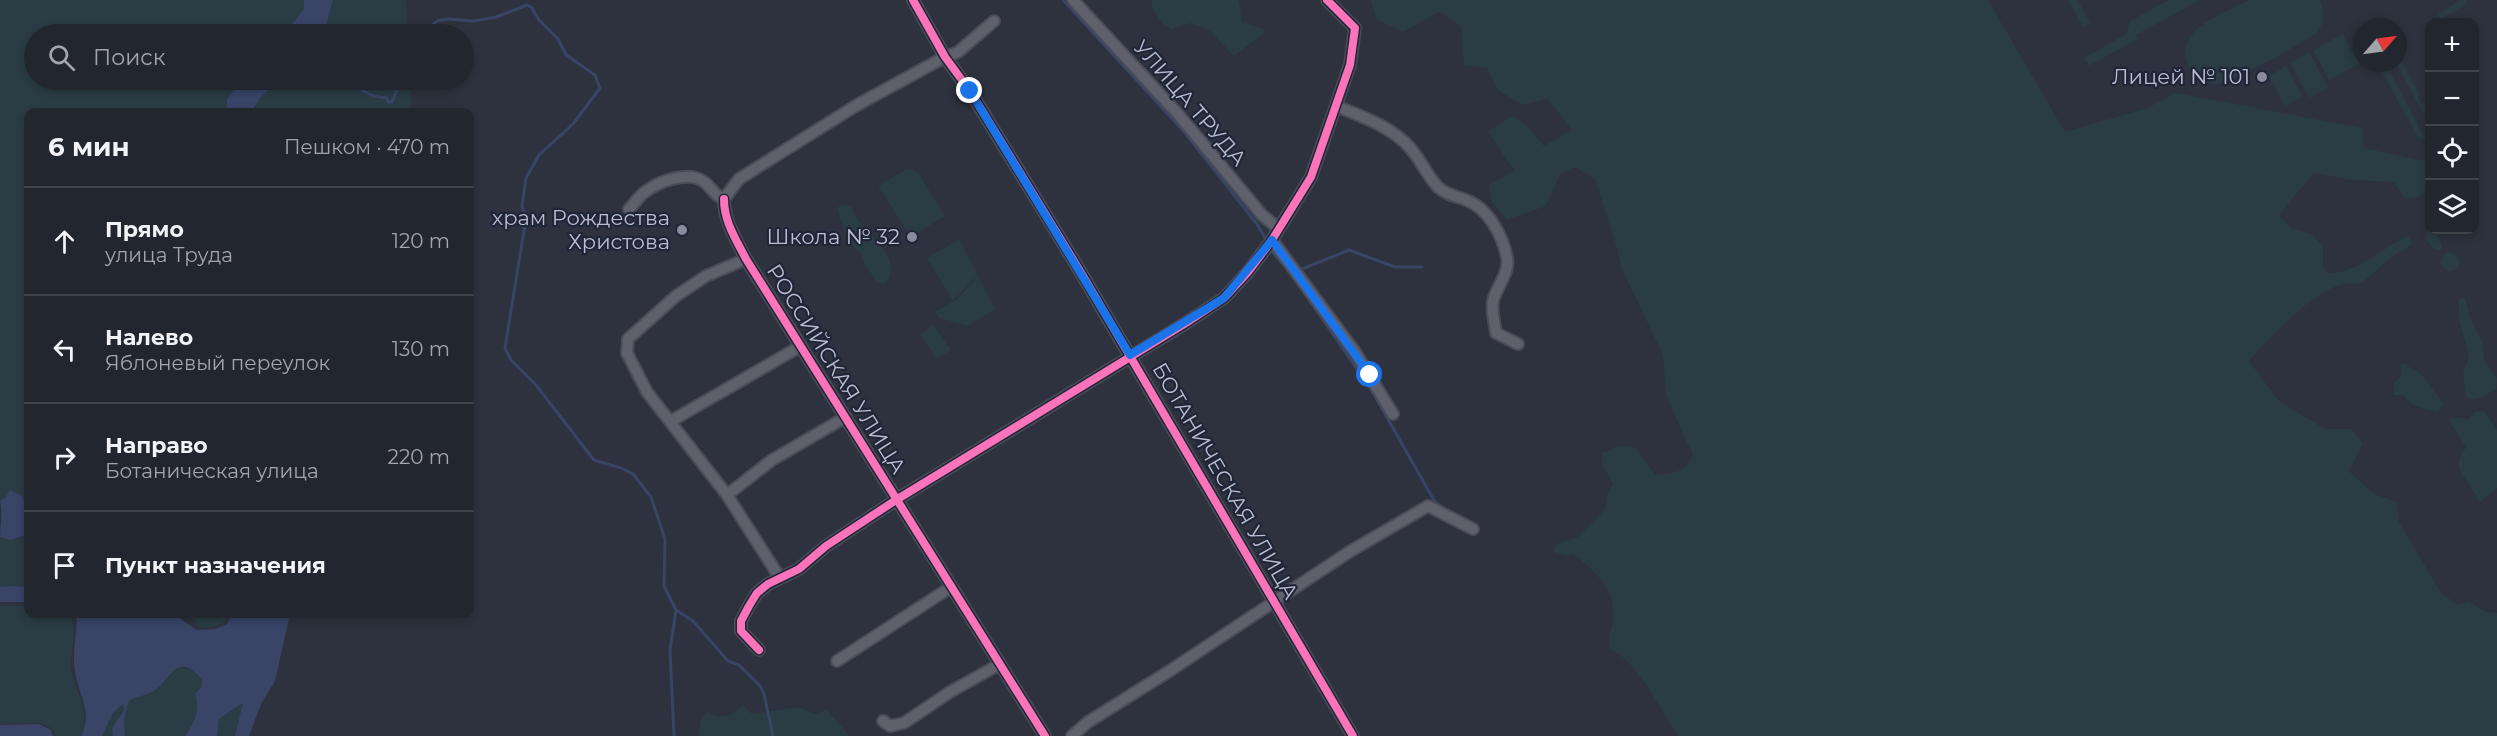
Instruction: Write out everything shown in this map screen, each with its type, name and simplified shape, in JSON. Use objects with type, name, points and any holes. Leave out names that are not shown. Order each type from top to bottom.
[{"type":"street","name":"БОТАНИЧЕСКАЯ УЛИЦА","points":[[914,0],[945,57],[970,91],[1130,355],[1353,736]]},
{"type":"street","name":"УЛИЦА ТРУДА","points":[[1073,0],[1178,114],[1262,215],[1279,229]]},
{"type":"street","points":[[759,650],[741,631],[741,621],[757,593],[799,569],[826,546],[896,500],[1224,298],[1272,240],[1311,177],[1336,106],[1350,65],[1355,28],[1327,0]]},
{"type":"street","points":[[629,209],[644,192],[664,182],[684,177],[701,180],[716,196],[724,199],[739,179],[857,105],[958,52],[994,21]]},
{"type":"street","points":[[1336,106],[1367,118],[1401,139],[1411,148],[1438,187],[1448,195],[1469,201],[1483,209],[1492,220],[1507,258],[1506,269],[1493,302],[1496,333],[1518,344]]},
{"type":"street","name":"РОССИЙСКАЯ УЛИЦА","points":[[724,199],[724,213],[728,224],[746,259],[1045,736]]},
{"type":"street","points":[[1272,240],[1355,352],[1393,414]]},
{"type":"street","points":[[746,259],[705,276],[676,296],[628,339],[627,353],[647,392],[727,495],[780,578]]},
{"type":"street","points":[[671,421],[801,346]]},
{"type":"street","points":[[727,495],[772,460],[846,417]]},
{"type":"street","points":[[1072,736],[1088,722],[1349,552],[1428,506],[1473,529]]},
{"type":"street","points":[[837,661],[951,587]]},
{"type":"street","points":[[883,721],[890,726],[904,723],[950,692],[1000,664]]},
{"type":"shaded area","points":[[0,0],[304,0],[304,9],[292,24],[24,24],[24,90],[234,90],[227,99],[226,108],[24,108],[24,502],[6,497],[0,501]]},
{"type":"shaded area","points":[[333,0],[406,0],[407,24],[326,24]]},
{"type":"shaded area","points":[[1153,0],[1239,0],[1242,22],[1265,30],[1262,35],[1234,56],[1210,31],[1191,23],[1172,29],[1162,23],[1151,6]]},
{"type":"shaded area","points":[[1371,0],[1988,0],[2065,132],[2147,108],[2176,93],[2362,128],[2364,148],[2425,161],[2425,192],[2417,197],[2405,199],[2394,182],[2351,180],[2314,173],[2279,215],[2292,229],[2311,234],[2323,246],[2323,265],[2327,273],[2336,273],[2357,266],[2405,237],[2409,237],[2412,244],[2389,259],[2362,283],[2344,284],[2319,295],[2292,317],[2249,361],[2279,401],[2325,429],[2351,429],[2363,443],[2349,471],[2374,494],[2397,502],[2399,522],[2441,593],[2458,605],[2469,601],[2486,612],[2497,613],[2497,736],[1678,736],[1639,675],[1621,656],[1611,650],[1609,638],[1613,609],[1608,590],[1596,574],[1573,554],[1568,556],[1554,552],[1556,544],[1578,537],[1605,510],[1608,492],[1613,484],[1602,464],[1602,453],[1619,446],[1636,448],[1655,475],[1679,471],[1687,465],[1693,453],[1666,394],[1663,355],[1621,267],[1595,179],[1575,167],[1561,173],[1546,206],[1507,220],[1492,202],[1489,185],[1514,171],[1488,131],[1513,116],[1526,125],[1544,146],[1572,130],[1548,99],[1522,105],[1498,90],[1487,68],[1464,65],[1461,26],[1439,12],[1403,32],[1376,19]]},
{"type":"shaded area","points":[[2068,0],[2078,0],[2090,23],[2083,27]]},
{"type":"shaded area","points":[[2169,0],[2200,0],[2136,35],[2138,39],[2089,66],[2084,58],[2126,34],[2130,21]]},
{"type":"shaded area","points":[[2249,0],[2320,0],[2323,12],[2322,24],[2318,31],[2301,43],[2237,77],[2217,84],[2198,79],[2190,70],[2185,56],[2186,45],[2192,34],[2213,18]]},
{"type":"shaded area","points":[[2460,0],[2467,0],[2463,7],[2443,18],[2438,14]]},
{"type":"shaded area","points":[[2343,34],[2353,53],[2353,67],[2329,80],[2313,50]]},
{"type":"shaded area","points":[[2309,52],[2328,87],[2309,98],[2290,63]]},
{"type":"shaded area","points":[[2286,66],[2303,96],[2285,106],[2269,76]]},
{"type":"shaded area","points":[[2407,71],[2420,96],[2418,97],[2421,104],[2425,105],[2425,114],[2401,72]]},
{"type":"shaded area","points":[[2382,72],[2390,72],[2425,136],[2425,139],[2418,138]]},
{"type":"shaded area","points":[[269,90],[411,90],[411,108],[254,108],[260,98]]},
{"type":"shaded area","points":[[907,169],[919,174],[945,216],[911,237],[878,186]]},
{"type":"shaded area","points":[[840,205],[852,207],[858,220],[883,248],[890,264],[887,282],[883,284],[876,281],[865,265],[862,255],[847,239],[837,209]]},
{"type":"shaded area","points":[[2427,234],[2437,234],[2442,246],[2440,250],[2433,248],[2426,237]]},
{"type":"shaded area","points":[[959,239],[978,275],[953,301],[927,258]]},
{"type":"shaded area","points":[[2450,253],[2456,256],[2459,262],[2456,268],[2450,271],[2444,268],[2441,262],[2444,256]]},
{"type":"shaded area","points":[[978,276],[995,309],[968,326],[939,318],[935,312],[956,300]]},
{"type":"shaded area","points":[[2462,297],[2465,299],[2472,322],[2483,344],[2484,360],[2497,379],[2496,389],[2473,399],[2466,397],[2463,373],[2469,357],[2459,319],[2459,300]]},
{"type":"shaded area","points":[[933,325],[951,350],[937,359],[920,334]]},
{"type":"shaded area","points":[[2404,363],[2422,376],[2442,402],[2444,405],[2437,411],[2418,407],[2403,395],[2394,395],[2394,383],[2401,375],[2401,365]]},
{"type":"shaded area","points":[[2484,411],[2497,430],[2497,488],[2480,502],[2459,469],[2459,459],[2466,447],[2449,421],[2451,417],[2469,419],[2475,412]]},
{"type":"shaded area","points":[[24,535],[24,587],[0,587],[0,537],[11,540]]},
{"type":"shaded area","points":[[0,606],[24,606],[24,618],[71,618],[74,628],[72,673],[85,719],[80,736],[56,736],[52,728],[38,723],[0,724]]},
{"type":"shaded area","points":[[197,618],[226,618],[228,620],[215,627],[200,628],[196,625]]},
{"type":"shaded area","points":[[180,667],[191,669],[202,680],[202,686],[195,694],[196,716],[185,736],[125,736],[124,719],[129,701],[153,691]]},
{"type":"shaded area","points":[[244,703],[235,736],[217,736],[219,719]]},
{"type":"shaded area","points":[[123,704],[124,710],[114,725],[113,736],[102,736],[113,713]]},
{"type":"shaded area","points":[[743,705],[752,714],[799,707],[814,714],[827,710],[850,736],[698,736],[701,720],[707,712],[717,717],[733,714]]},
{"type":"water","points":[[304,0],[333,0],[326,24],[292,24],[304,9]]},
{"type":"water","points":[[234,90],[269,90],[260,98],[254,108],[226,108],[227,99]]},
{"type":"water","points":[[10,490],[22,496],[24,502],[24,535],[11,540],[0,537],[0,501]]},
{"type":"water","points":[[0,587],[24,587],[24,602],[0,602]]},
{"type":"water","points":[[75,618],[179,618],[197,630],[215,629],[227,624],[229,618],[289,618],[275,681],[261,704],[249,736],[235,736],[243,703],[219,719],[217,736],[185,736],[194,721],[197,711],[195,694],[202,686],[202,680],[193,671],[180,667],[152,692],[129,701],[124,719],[125,736],[113,736],[112,730],[124,710],[123,704],[113,713],[102,736],[81,736],[86,719],[74,666]]},
{"type":"water","points":[[38,724],[50,729],[53,736],[0,736],[0,725]]},
{"type":"waterway","points":[[1063,0],[1185,133],[1257,224],[1267,241]]},
{"type":"waterway","points":[[434,24],[448,19],[474,21],[496,17],[527,5],[558,39],[566,55],[595,75],[600,88],[573,124],[539,155],[526,178],[522,206],[525,224],[505,348],[511,360],[536,385],[594,460],[633,474],[651,497],[665,539],[664,586],[676,610],[693,621],[728,661],[739,665],[760,686],[764,694],[773,736]]},
{"type":"waterway","points":[[361,90],[374,96],[387,98],[388,102],[392,102],[397,90]]},
{"type":"waterway","points":[[1302,269],[1349,250],[1395,267],[1422,267]]},
{"type":"waterway","points":[[1272,251],[1287,269]]},
{"type":"waterway","points":[[1303,291],[1372,391],[1435,502],[1446,510]]},
{"type":"waterway","points":[[674,736],[670,650],[676,610]]},
{"type":"cycle path","points":[[913,0],[945,57],[970,91],[1080,271],[1353,736]]},
{"type":"cycle path","points":[[759,650],[741,631],[741,621],[757,593],[768,584],[799,569],[826,546],[896,500],[1189,321],[1224,298],[1248,272],[1272,240],[1311,177],[1350,65],[1355,28],[1327,0]]},
{"type":"cycle path","points":[[724,199],[728,223],[746,259],[1045,736]]},
{"type":"place","name":"Лицей № 101","points":[[2262,77]]},
{"type":"place","name":"храм Рождества Христова","points":[[682,230]]},
{"type":"place","name":"Школа № 32","points":[[912,237]]},
{"type":"route","points":[[970,91],[1130,355],[1224,298],[1248,272],[1272,240],[1370,375]]}]
